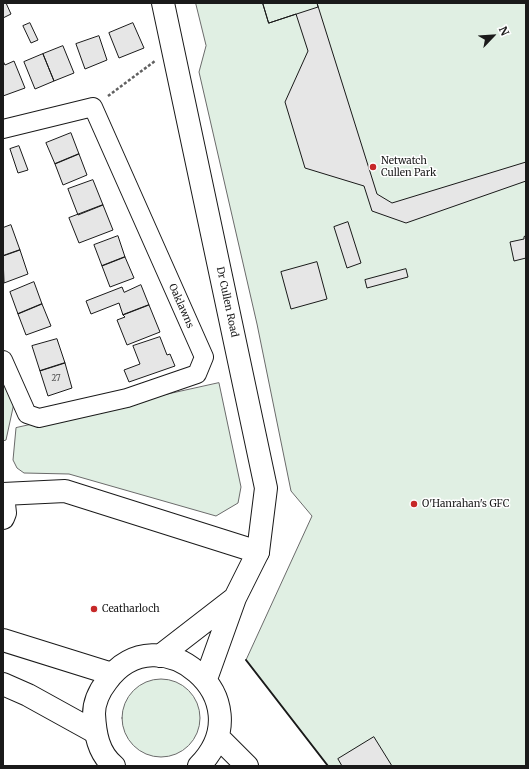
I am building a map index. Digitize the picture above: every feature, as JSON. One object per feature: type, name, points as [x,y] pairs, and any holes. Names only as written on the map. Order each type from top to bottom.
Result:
[{"type":"main road","name":"Dr Cullen Road","points":[[164,3],[266,488],[258,552],[235,598],[206,679]]},
{"type":"main road","points":[[3,518],[5,513],[3,495],[65,491],[258,552]]},
{"type":"main road","points":[[160,656],[235,598]]},
{"type":"main road","points":[[3,623],[29,647]]},
{"type":"main road","points":[[3,640],[112,674]]},
{"type":"main road","points":[[114,766],[100,748],[95,732],[94,711],[100,691],[112,674],[132,662],[142,657],[160,656],[177,659],[193,667],[206,679],[216,696],[220,716],[218,737],[209,756],[199,766]]},
{"type":"main road","points":[[3,684],[28,695],[95,732]]},
{"type":"main road","points":[[218,737],[246,766]]},
{"type":"street","points":[[3,129],[93,107]]},
{"type":"street","name":"Oaklawns","points":[[3,360],[27,414],[39,418],[127,398],[197,374],[204,357],[93,107]]},
{"type":"path","points":[[93,107],[173,47]]},
{"type":"green space","points":[[196,3],[526,3],[526,766],[328,766],[246,660],[312,516],[291,491],[257,324],[199,72],[206,46]]},
{"type":"green space","points":[[3,377],[14,403],[6,440],[3,441]]},
{"type":"green space","points":[[219,383],[241,487],[238,503],[216,516],[69,474],[24,473],[17,468],[13,460],[16,428]]},
{"type":"green space","points":[[161,679],[176,682],[189,690],[197,703],[200,718],[197,733],[189,746],[176,754],[161,757],[146,754],[133,746],[125,733],[122,718],[125,703],[133,690],[146,682]]},
{"type":"building","points":[[3,3],[6,3],[11,14],[3,18]]},
{"type":"building","points":[[263,3],[317,3],[377,194],[392,203],[526,162],[526,181],[406,223],[372,211],[364,186],[305,168],[285,102],[308,51],[296,14],[269,23]]},
{"type":"building","points":[[263,3],[317,3],[318,7],[269,23]]},
{"type":"building","points":[[30,23],[38,40],[31,43],[23,26]]},
{"type":"building","points":[[133,23],[144,48],[119,58],[109,33]]},
{"type":"building","points":[[99,36],[107,60],[85,69],[76,44]]},
{"type":"building","points":[[63,46],[74,73],[54,81],[43,54]]},
{"type":"building","points":[[43,54],[54,81],[35,89],[24,62]]},
{"type":"building","points":[[3,61],[5,65],[14,61],[25,88],[3,96]]},
{"type":"building","points":[[71,133],[79,154],[55,164],[46,143]]},
{"type":"building","points":[[19,146],[28,170],[18,173],[10,149]]},
{"type":"building","points":[[79,154],[87,175],[63,185],[55,164]]},
{"type":"building","points":[[93,180],[103,205],[78,215],[68,189]]},
{"type":"building","points":[[103,205],[113,230],[79,243],[69,218]]},
{"type":"building","points":[[348,222],[361,263],[347,268],[334,227]]},
{"type":"building","points":[[11,225],[20,250],[3,256],[3,228]]},
{"type":"building","points":[[118,236],[125,257],[102,266],[94,245]]},
{"type":"building","points":[[526,236],[526,258],[514,261],[510,242],[524,239]]},
{"type":"building","points":[[20,250],[28,274],[4,283],[3,256]]},
{"type":"building","points":[[125,257],[134,278],[110,287],[102,266]]},
{"type":"building","points":[[317,262],[327,299],[291,309],[281,272]]},
{"type":"building","points":[[406,269],[408,277],[367,288],[365,280]]},
{"type":"building","points":[[34,282],[42,304],[18,314],[10,292]]},
{"type":"building","points":[[141,285],[149,305],[123,315],[119,303],[91,314],[86,301],[122,287],[124,292]]},
{"type":"building","points":[[42,304],[51,326],[26,335],[18,314]]},
{"type":"building","points":[[149,305],[160,332],[127,345],[117,320],[125,317],[123,315]]},
{"type":"building","points":[[160,337],[167,355],[170,354],[175,366],[129,382],[124,370],[140,364],[133,346]]},
{"type":"building","points":[[57,339],[65,363],[40,371],[32,346]]},
{"type":"building","points":[[65,363],[72,388],[48,396],[40,371]]},
{"type":"building","points":[[374,737],[392,766],[342,766],[338,759]]},
{"type":"wall","points":[[246,660],[328,766]]},
{"type":"place","name":"Netwatch Cullen Park","points":[[373,167]]},
{"type":"place","name":"O'Hanrahan's GFC","points":[[414,504]]},
{"type":"place","name":"Ceatharloch","points":[[94,609]]}]
